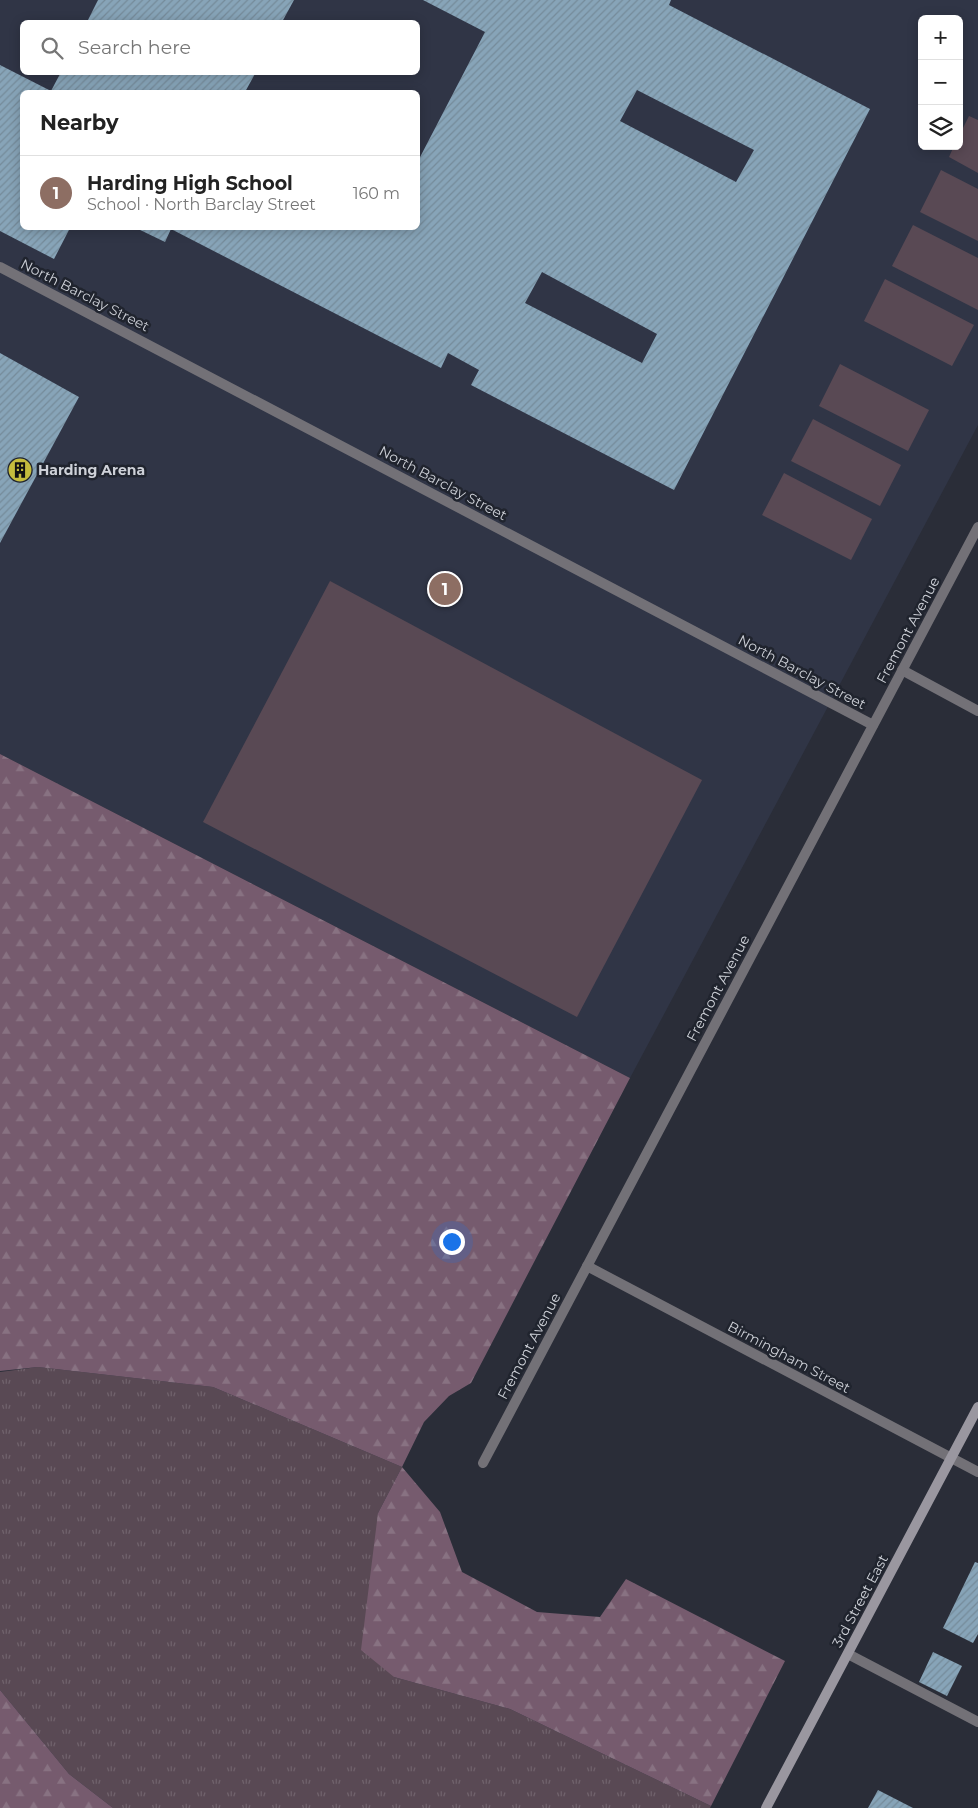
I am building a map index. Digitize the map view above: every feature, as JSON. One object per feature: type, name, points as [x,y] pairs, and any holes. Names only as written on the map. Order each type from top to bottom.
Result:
[{"type":"street","name":"North Barclay Street","points":[[0,267],[873,725]]},
{"type":"street","name":"Fremont Avenue","points":[[483,1463],[978,527]]},
{"type":"street","points":[[902,670],[978,710]]},
{"type":"street","name":"Birmingham Street","points":[[588,1266],[978,1472]]},
{"type":"street","name":"3rd Street East","points":[[766,1808],[978,1407]]},
{"type":"street","points":[[848,1654],[978,1722]]},
{"type":"shaded area","points":[[0,0],[978,0],[978,425],[630,1078],[0,754]]},
{"type":"green space","points":[[969,116],[978,120],[978,173],[949,157],[952,150],[963,150],[963,128]]},
{"type":"green space","points":[[941,170],[978,189],[978,241],[920,212]]},
{"type":"green space","points":[[913,225],[978,258],[978,310],[892,266]]},
{"type":"green space","points":[[885,279],[974,325],[952,366],[864,321]]},
{"type":"green space","points":[[840,364],[929,410],[908,451],[819,406]]},
{"type":"green space","points":[[813,419],[901,465],[880,506],[791,461]]},
{"type":"green space","points":[[784,473],[872,519],[851,560],[762,515]]},
{"type":"green space","points":[[330,581],[702,780],[577,1017],[203,822]]},
{"type":"green space","points":[[0,754],[630,1078],[471,1383],[449,1396],[424,1422],[402,1467],[213,1387],[38,1367],[0,1371]]},
{"type":"green space","points":[[38,1367],[213,1387],[402,1467],[378,1513],[394,1677],[510,1709],[711,1806],[710,1808],[113,1808],[69,1774],[0,1690],[0,1372]]},
{"type":"green space","points":[[402,1467],[440,1512],[462,1572],[537,1612],[600,1617],[626,1579],[785,1661],[711,1806],[510,1709],[394,1677],[361,1650],[378,1513]]},
{"type":"green space","points":[[0,1690],[69,1774],[113,1808],[0,1808]]},
{"type":"building","points":[[98,0],[294,0],[283,20],[88,20]]},
{"type":"building","points":[[423,0],[671,0],[669,5],[870,109],[674,490],[471,385],[479,370],[448,353],[441,368],[173,230],[420,230],[420,157],[485,32]],"holes":[[[637,90],[754,150],[736,182],[620,121]],[[542,272],[657,334],[642,363],[525,303]]]},
{"type":"building","points":[[0,65],[49,90],[20,90],[20,230],[69,230],[54,259],[0,231]]},
{"type":"building","points":[[59,75],[254,75],[246,90],[52,90]]},
{"type":"building","points":[[140,230],[171,230],[165,242]]},
{"type":"building","name":"Harding Arena","points":[[0,353],[79,397],[0,543]]},
{"type":"building","points":[[975,1562],[978,1563],[978,1634],[973,1643],[943,1628]]},
{"type":"building","points":[[933,1652],[962,1666],[947,1696],[919,1682]]},
{"type":"building","points":[[878,1790],[913,1808],[868,1808]]},
{"type":"place","name":"Harding Arena","points":[[20,470]]},
{"type":"place","name":"Harding High School","points":[[445,589]]}]
